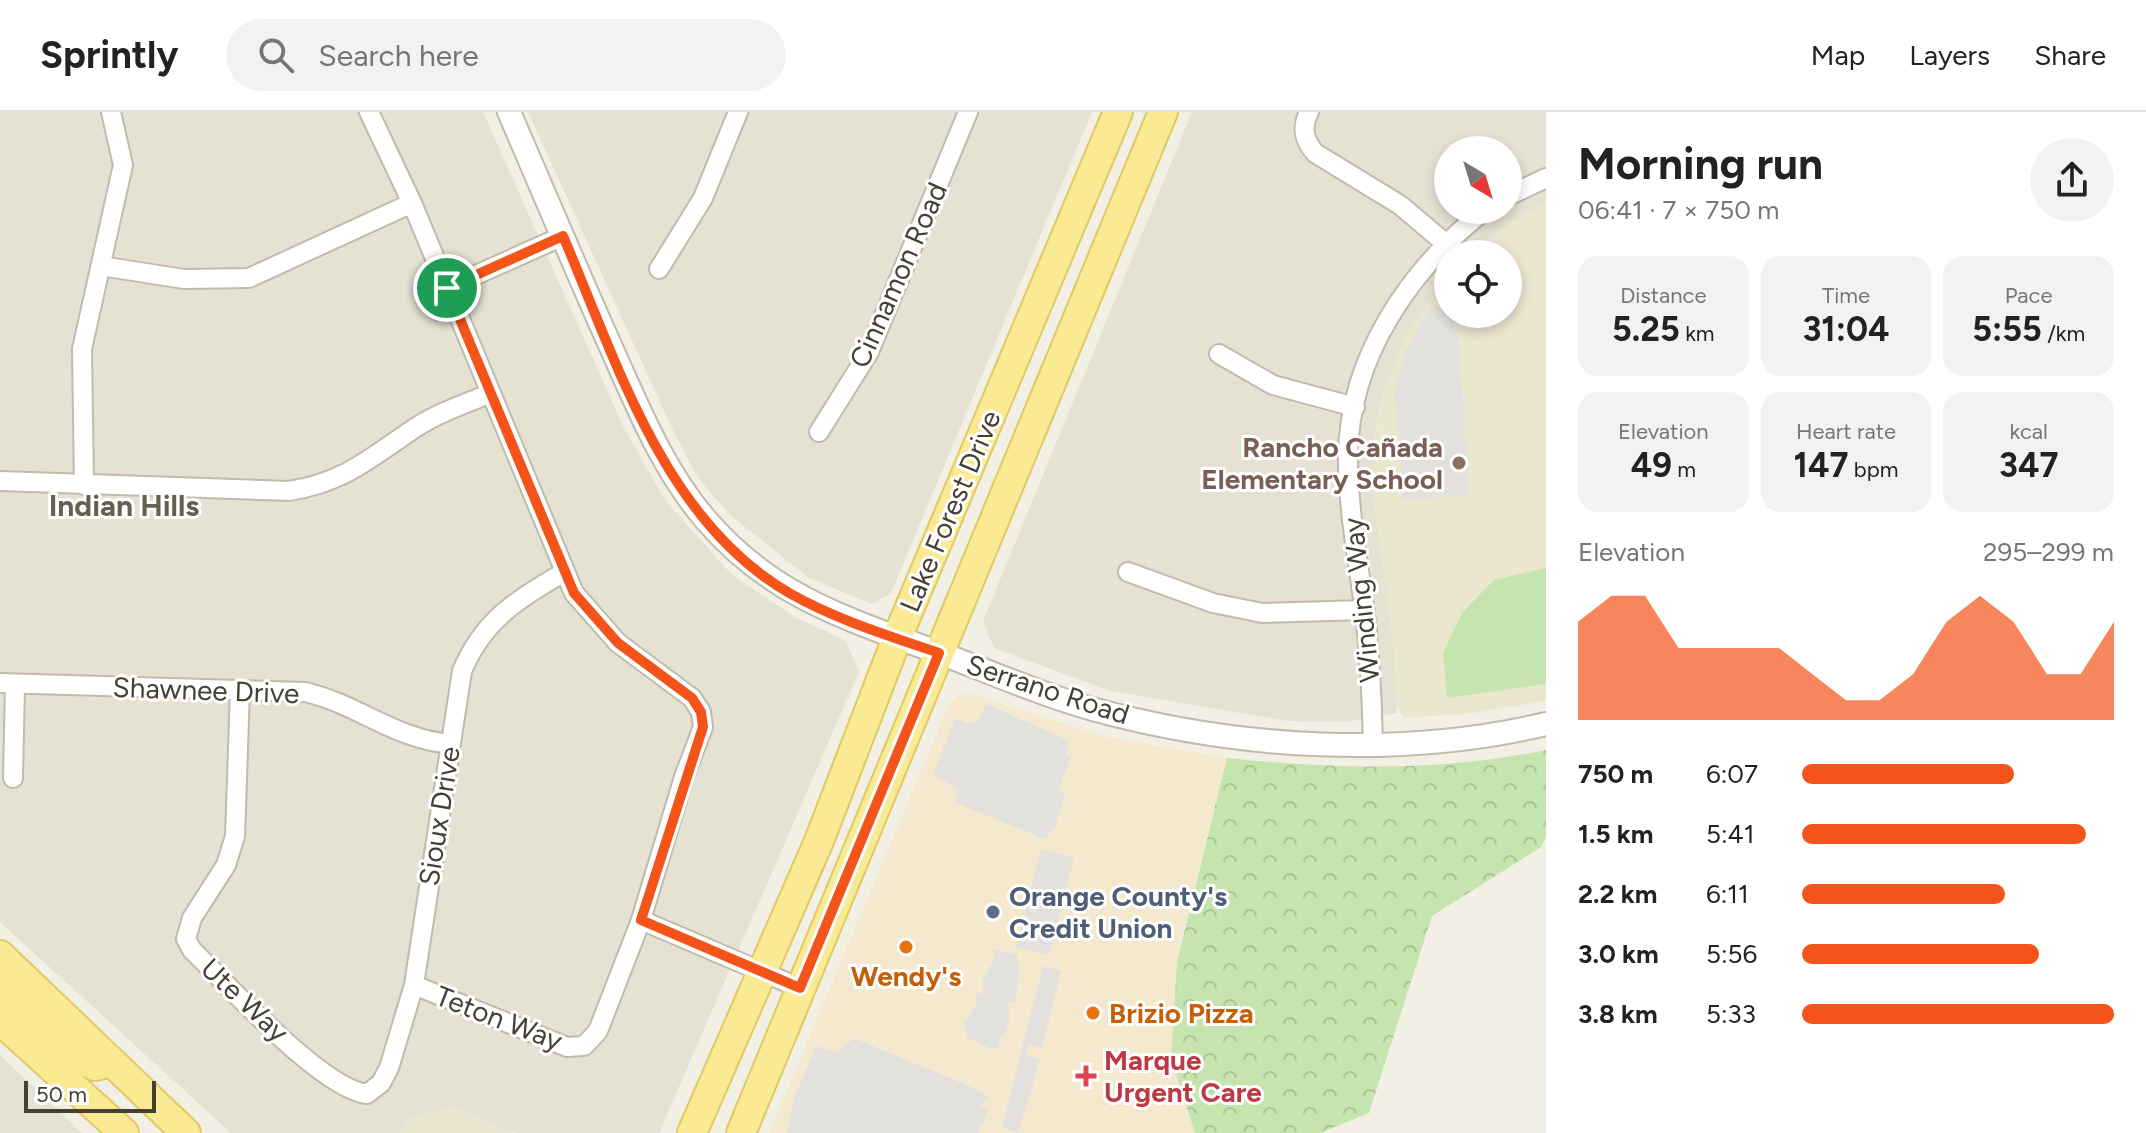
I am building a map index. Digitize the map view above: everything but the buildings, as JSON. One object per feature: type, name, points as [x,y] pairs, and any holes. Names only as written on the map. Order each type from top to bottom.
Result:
[{"type":"main road","name":"Lake Forest Drive","points":[[692,1133],[764,973],[819,841],[897,638],[1118,112]]},
{"type":"main road","name":"Lake Forest Drive","points":[[741,1133],[1163,112]]},
{"type":"main road","points":[[0,955],[186,1133]]},
{"type":"main road","points":[[0,988],[79,1059],[95,1066],[112,1062]]},
{"type":"main road","points":[[0,1020],[124,1133]]},
{"type":"street","points":[[84,485],[82,349],[123,165],[111,112]]},
{"type":"street","points":[[369,112],[412,203],[563,573],[602,628],[692,698],[701,712],[703,727],[641,920],[800,988]]},
{"type":"street","name":"Serrano Road","points":[[509,112],[659,451],[706,520],[761,574],[791,594],[1046,694],[1112,713],[1258,738],[1373,746],[1455,739],[1546,724]]},
{"type":"street","points":[[659,269],[703,198],[738,112]]},
{"type":"street","name":"Cinnamon Road","points":[[819,432],[869,352],[968,112]]},
{"type":"street","points":[[1309,112],[1304,141],[1315,153],[1400,205],[1441,240]]},
{"type":"street","points":[[1522,189],[1546,178]]},
{"type":"street","points":[[101,266],[184,279],[249,278],[412,203]]},
{"type":"street","name":"Winding Way","points":[[1449,240],[1468,224]]},
{"type":"street","points":[[447,288],[563,236]]},
{"type":"street","name":"Winding Way","points":[[1373,746],[1364,610],[1351,521],[1348,453],[1355,407],[1371,354],[1386,321],[1434,255]]},
{"type":"street","points":[[1219,354],[1273,385],[1355,407]]},
{"type":"street","points":[[0,481],[289,491],[313,487],[348,475],[417,427],[489,394]]},
{"type":"street","points":[[1128,572],[1213,603],[1262,613],[1364,610]]},
{"type":"street","name":"Sioux Drive","points":[[367,1094],[381,1083],[389,1068],[414,985],[462,671],[483,630],[504,609],[563,573]]},
{"type":"street","points":[[8,683],[13,778]]},
{"type":"street","name":"Shawnee Drive","points":[[8,683],[305,692],[329,698],[408,737],[450,744]]},
{"type":"street","name":"Ute Way","points":[[240,690],[235,836],[226,865],[192,918],[186,939],[192,950],[262,1019],[338,1083],[367,1094]]},
{"type":"street","name":"Teton Way","points":[[414,985],[567,1047],[584,1046],[598,1031],[641,920]]},
{"type":"shaded area","points":[[0,112],[483,112],[623,426],[665,500],[731,574],[795,617],[846,641],[859,672],[659,1133],[518,1133],[504,1131],[455,1107],[412,1118],[400,1133],[231,1133],[0,922]]},
{"type":"shaded area","points":[[528,112],[1092,112],[891,593],[872,604],[809,578],[729,514],[699,479],[676,437]]},
{"type":"shaded area","points":[[1192,112],[1546,112],[1546,203],[1522,216],[1522,136],[1434,136],[1434,224],[1509,224],[1488,240],[1434,240],[1434,296],[1406,335],[1383,394],[1375,432],[1372,475],[1394,651],[1397,713],[1346,722],[1287,721],[1110,691],[994,648],[983,621]]},
{"type":"shaded area","name":"Rancho Cañada Elementary School","points":[[1546,203],[1546,701],[1473,713],[1404,718],[1396,706],[1394,651],[1373,498],[1372,452],[1383,394],[1406,335],[1434,296],[1434,328],[1522,328],[1522,240],[1488,240],[1509,224],[1522,224],[1522,216]]},
{"type":"shaded area","points":[[1434,305],[1434,328],[1457,328],[1469,494],[1404,500],[1394,392],[1404,355],[1421,321]]},
{"type":"shaded area","points":[[965,692],[1107,737],[1227,758],[1179,948],[1195,1133],[769,1133],[950,702]]},
{"type":"shaded area","points":[[986,704],[1070,741],[1065,754],[1071,757],[1058,790],[1065,793],[1055,827],[1044,839],[954,802],[959,789],[933,775],[955,718],[969,724],[979,720]]},
{"type":"shaded area","points":[[1041,849],[1074,858],[1049,955],[1016,947]]},
{"type":"shaded area","points":[[994,949],[1017,955],[1019,970],[1016,1002],[1008,1003],[1010,1018],[1004,1037],[998,1037],[1000,1048],[992,1049],[967,1038],[964,1022],[977,1004],[975,994],[983,992],[982,980],[994,960]]},
{"type":"shaded area","points":[[1043,966],[1061,971],[1042,1048],[1029,1045],[1026,1056],[1040,1060],[1018,1133],[1002,1127]]},
{"type":"shaded area","points":[[854,1038],[983,1092],[988,1098],[980,1106],[988,1109],[982,1125],[979,1124],[979,1133],[787,1133],[794,1098],[816,1046],[836,1053]]},
{"type":"shaded area","points":[[0,1055],[82,1133],[0,1133]]},
{"type":"shaded area","points":[[455,1107],[504,1131],[518,1133],[400,1133],[412,1118]]},
{"type":"green space","points":[[1546,568],[1546,684],[1447,698],[1443,653],[1462,613],[1494,580]]},
{"type":"green space","points":[[1546,750],[1546,837],[1541,847],[1432,916],[1369,1113],[1320,1133],[1195,1133],[1171,1058],[1177,962],[1227,758],[1347,766],[1427,765]]},
{"type":"place","name":"Rancho Cañada Elementary School","points":[[1459,463]]},
{"type":"place","name":"Orange County's Credit Union","points":[[993,912]]},
{"type":"place","name":"Wendy's","points":[[906,947]]},
{"type":"place","name":"Brizio Pizza","points":[[1093,1013]]},
{"type":"place","name":"Marque Urgent Care","points":[[1086,1076]]},
{"type":"district","name":"Indian Hills","points":[[124,506]]},
{"type":"route","points":[[563,236],[659,451],[680,487],[706,520],[761,574],[791,594],[827,612],[939,653],[800,988],[641,920],[684,777],[703,727],[701,712],[692,698],[674,688],[618,643],[574,593],[563,573],[447,288],[563,236]]}]
